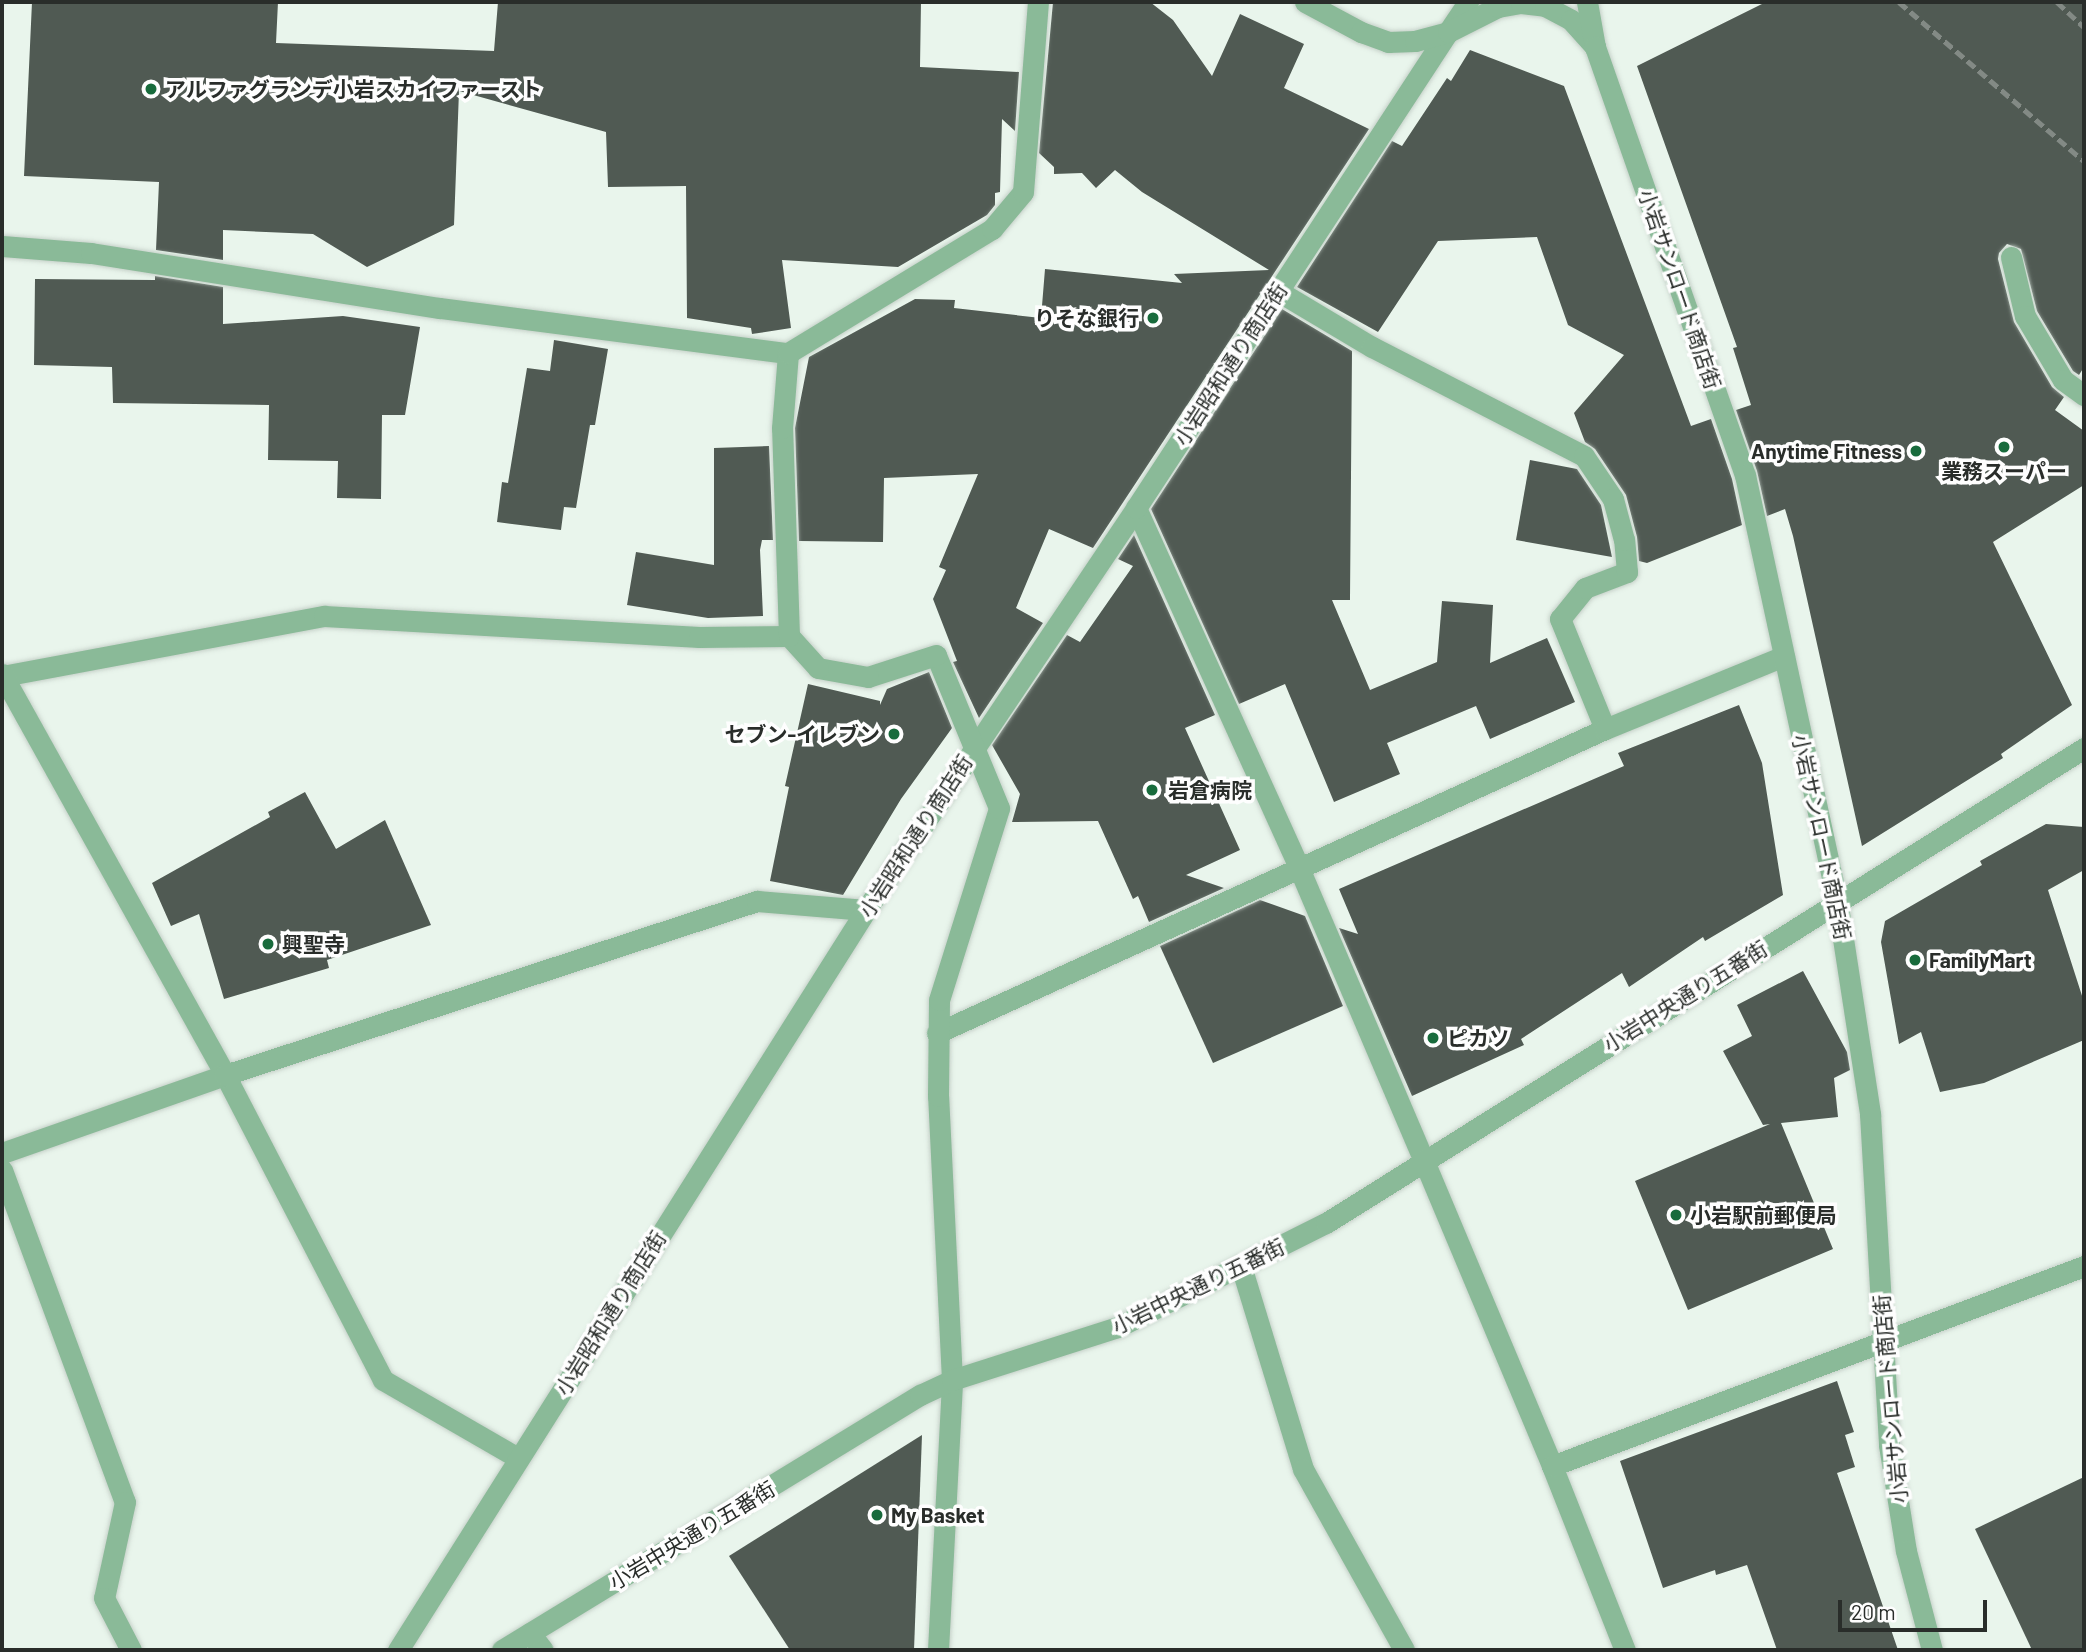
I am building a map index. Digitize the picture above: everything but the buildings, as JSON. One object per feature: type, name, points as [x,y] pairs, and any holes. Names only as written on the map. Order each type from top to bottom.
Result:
[{"type":"street","points":[[2,246],[91,253],[440,309],[788,354],[992,229],[1023,192],[1038,2]]},
{"type":"street","points":[[1305,2],[1361,32],[1388,42],[1415,41],[1448,32],[1478,15],[1521,2],[1545,6],[1571,20],[1595,47]]},
{"type":"street","name":"小岩昭和通り商店街","points":[[398,1650],[866,910],[974,745],[1136,508],[1468,2]]},
{"type":"street","points":[[1587,2],[1595,47]]},
{"type":"street","name":"小岩サンロード商店街","points":[[1595,47],[1745,475],[1837,900],[1870,1114],[1889,1445],[1906,1550],[1932,1650]]},
{"type":"street","points":[[2011,257],[2025,316],[2063,380],[2084,395]]},
{"type":"street","points":[[1278,291],[1372,347],[1584,456],[1613,499],[1624,540],[1627,572],[1585,588],[1560,619],[1605,729]]},
{"type":"street","points":[[788,354],[782,428],[789,636],[818,668],[867,677],[936,655],[999,808],[939,1000],[937,1033],[952,1380],[938,1650]]},
{"type":"street","points":[[1136,508],[1299,868],[1552,1466],[1625,1650]]},
{"type":"street","points":[[518,1458],[383,1380],[225,1075],[2,675],[324,616],[699,636],[789,636]]},
{"type":"street","points":[[937,1033],[1605,729],[1784,656]]},
{"type":"street","name":"小岩中央通り五番街","points":[[502,1650],[536,1642],[920,1395],[952,1380],[1118,1327],[1326,1223],[1837,900],[2084,748]]},
{"type":"street","points":[[2,1153],[225,1075],[757,901],[866,910]]},
{"type":"street","points":[[2,1170],[125,1502],[104,1598],[131,1650]]},
{"type":"street","points":[[1241,1266],[1303,1469],[1404,1650]]},
{"type":"street","points":[[1552,1466],[2084,1266]]},
{"type":"railway","points":[[1899,2],[2084,161]]},
{"type":"railway","points":[[2057,2],[2084,27]]},
{"type":"place","name":"アルファグランデ小岩スカイファースト","points":[[151,89]]},
{"type":"place","name":"りそな銀行","points":[[1153,318]]},
{"type":"place","name":"業務スーパー","points":[[2004,447]]},
{"type":"place","name":"Anytime Fitness","points":[[1916,451]]},
{"type":"place","name":"セブン-イレブン","points":[[894,734]]},
{"type":"place","name":"岩倉病院","points":[[1152,790]]},
{"type":"place","name":"興聖寺","points":[[268,944]]},
{"type":"place","name":"FamilyMart","points":[[1915,960]]},
{"type":"place","name":"ピカソ","points":[[1433,1038]]},
{"type":"place","name":"小岩駅前郵便局","points":[[1676,1215]]},
{"type":"place","name":"My Basket","points":[[877,1515]]}]
